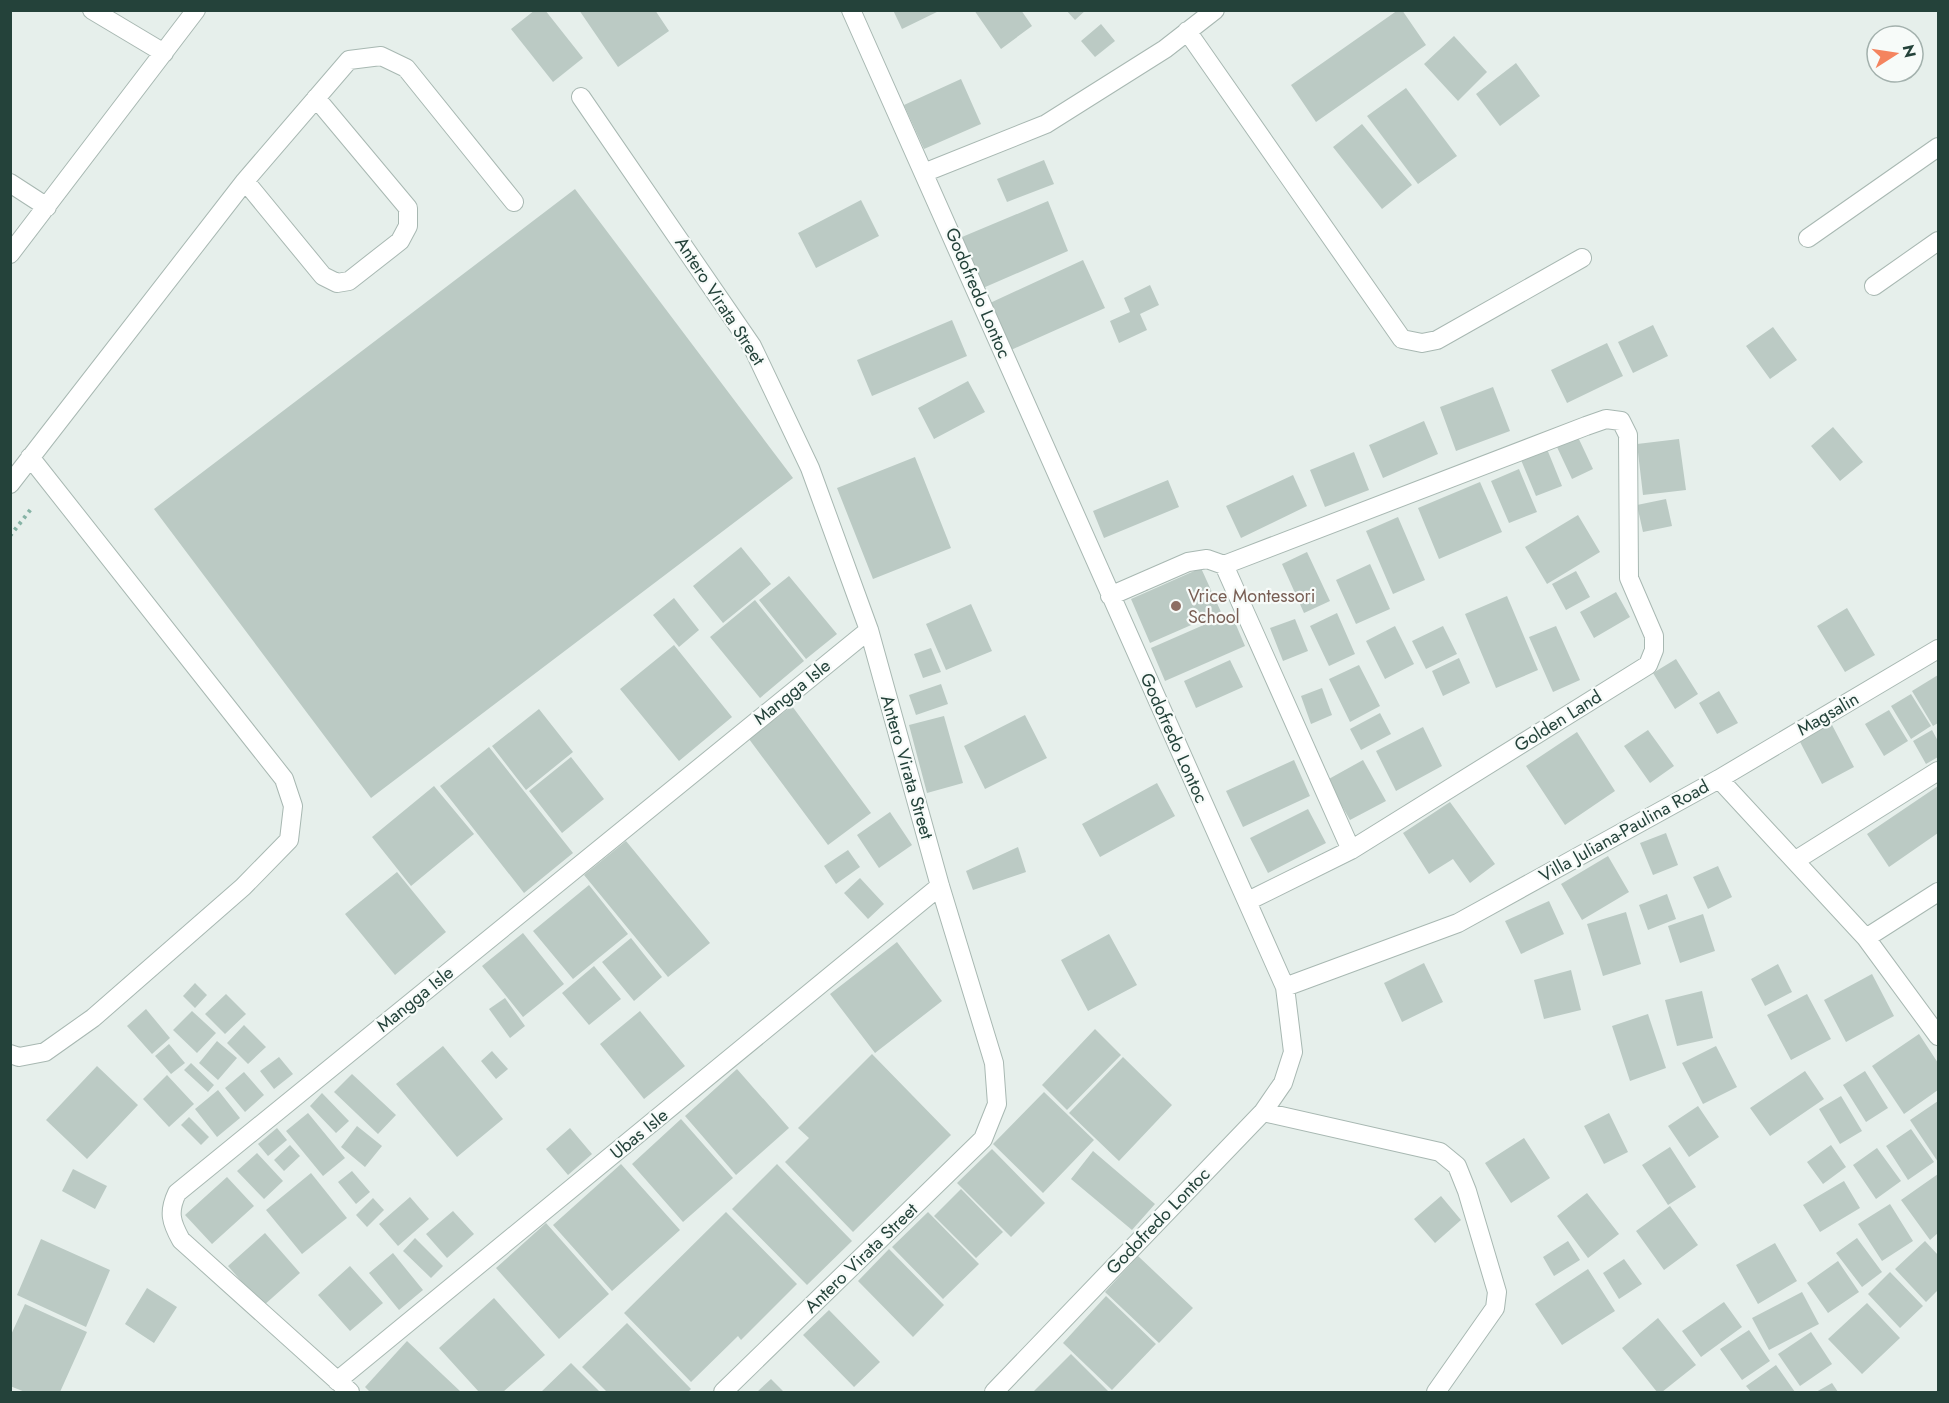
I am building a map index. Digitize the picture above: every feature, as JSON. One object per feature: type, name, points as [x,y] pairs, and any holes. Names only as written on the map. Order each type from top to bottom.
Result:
[{"type":"street","points":[[92,10],[164,53]]},
{"type":"street","points":[[10,255],[196,10]]},
{"type":"street","name":"Godofredo Lontoc","points":[[851,10],[926,172],[1110,596],[1285,987],[1293,1052],[1283,1083],[1263,1113],[994,1392]]},
{"type":"street","points":[[926,172],[1046,124],[1165,49],[1215,10]]},
{"type":"street","points":[[1188,31],[1402,339],[1422,343],[1437,340],[1582,258]]},
{"type":"street","points":[[10,484],[245,182],[349,60],[381,56],[406,68],[514,202]]},
{"type":"street","name":"Antero Virata Street","points":[[581,97],[752,346],[810,468],[869,630],[940,886],[994,1064],[997,1104],[983,1139],[723,1392]]},
{"type":"street","points":[[245,182],[323,276],[337,284],[349,281],[400,241],[408,226],[408,208],[316,98]]},
{"type":"street","points":[[1808,238],[1938,147]]},
{"type":"street","points":[[10,183],[47,207]]},
{"type":"street","points":[[1874,286],[1938,241]]},
{"type":"street","name":"Golden Land","points":[[1224,565],[1606,419],[1620,421],[1628,435],[1629,578],[1654,636],[1654,650],[1648,665],[1351,850],[1248,901]]},
{"type":"street","points":[[10,1054],[19,1057],[45,1052],[93,1018],[176,948],[289,840],[293,806],[284,779],[30,457]]},
{"type":"street","points":[[1110,596],[1188,562],[1207,559],[1224,565],[1351,850]]},
{"type":"street","name":"Mangga Isle","points":[[343,1387],[181,1240],[171,1222],[170,1207],[177,1193],[869,630]]},
{"type":"street","name":"Magsalin","points":[[1719,779],[1938,649]]},
{"type":"street","points":[[1798,858],[1938,771]]},
{"type":"street","name":"Villa Juliana-Paulina Road","points":[[1285,987],[1458,923],[1719,779],[1798,858],[1868,936],[1938,1036]]},
{"type":"street","name":"Ubas Isle","points":[[343,1387],[940,886]]},
{"type":"street","points":[[1868,936],[1938,892]]},
{"type":"street","points":[[1263,1113],[1440,1152],[1457,1166],[1471,1202],[1497,1292],[1495,1308],[1485,1325],[1436,1392]]},
{"type":"building","points":[[535,10],[545,10],[583,58],[553,82],[511,29]]},
{"type":"building","points":[[579,10],[655,10],[669,31],[618,67]]},
{"type":"building","points":[[893,10],[941,10],[902,29]]},
{"type":"building","points":[[974,10],[1021,10],[1032,26],[1001,49]]},
{"type":"building","points":[[1066,10],[1086,10],[1075,20]]},
{"type":"building","points":[[1398,10],[1402,10],[1426,45],[1316,122],[1291,85]]},
{"type":"building","points":[[1101,24],[1115,41],[1095,57],[1081,41]]},
{"type":"building","points":[[1454,36],[1487,72],[1458,101],[1424,64]]},
{"type":"building","points":[[1516,63],[1540,96],[1500,126],[1476,94]]},
{"type":"building","points":[[961,79],[981,124],[924,149],[904,105]]},
{"type":"building","points":[[1406,88],[1457,156],[1418,184],[1367,116]]},
{"type":"building","points":[[1362,124],[1412,185],[1382,209],[1333,147]]},
{"type":"building","points":[[1044,160],[1054,184],[1007,202],[997,179]]},
{"type":"building","points":[[575,189],[793,478],[371,798],[154,509]]},
{"type":"building","points":[[861,200],[879,236],[816,268],[798,233]]},
{"type":"building","points":[[1048,201],[1068,251],[983,288],[962,237]]},
{"type":"building","points":[[1083,260],[1105,308],[1011,350],[990,303]]},
{"type":"building","points":[[1150,285],[1159,305],[1140,314],[1147,330],[1119,343],[1110,321],[1130,312],[1124,298]]},
{"type":"building","points":[[952,320],[967,356],[872,396],[857,360]]},
{"type":"building","points":[[1653,325],[1668,356],[1633,373],[1618,342]]},
{"type":"building","points":[[1773,327],[1797,360],[1770,379],[1746,346]]},
{"type":"building","points":[[1607,343],[1623,376],[1567,403],[1551,370]]},
{"type":"building","points":[[968,381],[985,412],[934,439],[918,408]]},
{"type":"building","points":[[1493,387],[1510,431],[1456,451],[1440,407]]},
{"type":"building","points":[[1424,421],[1438,454],[1383,478],[1369,445]]},
{"type":"building","points":[[1833,427],[1863,462],[1840,481],[1811,446]]},
{"type":"building","points":[[1577,435],[1593,469],[1572,479],[1556,445]]},
{"type":"building","points":[[1679,439],[1686,490],[1643,495],[1637,444]]},
{"type":"building","points":[[1547,449],[1562,486],[1536,496],[1521,460]]},
{"type":"building","points":[[1354,452],[1369,490],[1325,507],[1310,470]]},
{"type":"building","points":[[915,457],[951,548],[873,579],[837,488]]},
{"type":"building","points":[[1519,469],[1537,512],[1509,523],[1491,481]]},
{"type":"building","points":[[1293,475],[1307,506],[1241,538],[1226,506]]},
{"type":"building","points":[[1168,480],[1179,507],[1104,538],[1093,511]]},
{"type":"building","points":[[1480,482],[1502,532],[1439,559],[1418,508]]},
{"type":"building","points":[[1666,499],[1672,526],[1643,532],[1637,505]]},
{"type":"building","points":[[1578,515],[1600,552],[1547,584],[1525,547]]},
{"type":"building","points":[[1398,517],[1425,580],[1393,594],[1366,531]]},
{"type":"building","points":[[741,547],[771,584],[723,623],[693,586]]},
{"type":"building","points":[[1307,552],[1330,601],[1304,613],[1282,564]]},
{"type":"building","points":[[1370,564],[1390,609],[1356,624],[1336,580]]},
{"type":"building","name":"Vrice Montessori School","points":[[1201,568],[1221,612],[1150,643],[1131,599]]},
{"type":"building","points":[[1576,571],[1590,597],[1566,610],[1552,584]]},
{"type":"building","points":[[789,576],[837,634],[806,659],[759,600]]},
{"type":"building","points":[[1616,592],[1630,617],[1594,638],[1580,612]]},
{"type":"building","points":[[1507,596],[1538,670],[1496,688],[1465,614]]},
{"type":"building","points":[[674,598],[699,630],[679,647],[653,615]]},
{"type":"building","points":[[755,600],[804,661],[760,698],[710,637]]},
{"type":"building","points":[[971,604],[992,651],[946,670],[926,624]]},
{"type":"building","points":[[1847,608],[1875,655],[1845,672],[1817,626]]},
{"type":"building","points":[[1231,613],[1245,646],[1165,681],[1151,648]]},
{"type":"building","points":[[1337,613],[1355,654],[1329,666],[1310,626]]},
{"type":"building","points":[[1295,619],[1308,651],[1283,661],[1270,628]]},
{"type":"building","points":[[1395,626],[1414,664],[1385,679],[1366,641]]},
{"type":"building","points":[[1443,626],[1457,654],[1426,669],[1412,641]]},
{"type":"building","points":[[1556,626],[1580,680],[1553,692],[1529,637]]},
{"type":"building","points":[[674,645],[732,717],[679,761],[620,689]]},
{"type":"building","points":[[931,648],[941,672],[923,678],[914,654]]},
{"type":"building","points":[[1459,658],[1470,683],[1443,696],[1432,671]]},
{"type":"building","points":[[1676,659],[1698,694],[1675,709],[1653,673]]},
{"type":"building","points":[[1230,660],[1243,687],[1196,708],[1184,681]]},
{"type":"building","points":[[1359,665],[1380,706],[1350,722],[1329,679]]},
{"type":"building","points":[[1938,675],[1938,723],[1933,726],[1912,691]]},
{"type":"building","points":[[941,684],[948,704],[916,715],[909,695]]},
{"type":"building","points":[[1322,688],[1332,715],[1311,724],[1301,696]]},
{"type":"building","points":[[1719,691],[1738,723],[1717,734],[1699,703]]},
{"type":"building","points":[[1911,694],[1931,726],[1911,739],[1891,706]]},
{"type":"building","points":[[792,706],[871,813],[828,845],[749,739]]},
{"type":"building","points":[[539,709],[573,752],[526,790],[492,746]]},
{"type":"building","points":[[1889,710],[1908,741],[1884,756],[1865,724]]},
{"type":"building","points":[[1380,713],[1391,734],[1361,750],[1350,729]]},
{"type":"building","points":[[1025,715],[1047,758],[985,789],[964,746]]},
{"type":"building","points":[[944,716],[963,783],[927,793],[909,725]]},
{"type":"building","points":[[1831,723],[1854,767],[1822,784],[1799,740]]},
{"type":"building","points":[[1423,727],[1442,766],[1396,791],[1376,751]]},
{"type":"building","points":[[1648,730],[1674,766],[1650,783],[1624,746]]},
{"type":"building","points":[[1932,730],[1938,741],[1938,757],[1926,764],[1913,741]]},
{"type":"building","points":[[1577,732],[1615,791],[1565,825],[1526,766]]},
{"type":"building","points":[[489,747],[573,853],[524,893],[440,786]]},
{"type":"building","points":[[571,757],[604,799],[562,833],[529,791]]},
{"type":"building","points":[[1294,760],[1310,796],[1243,827],[1226,791]]},
{"type":"building","points":[[1363,760],[1386,801],[1350,820],[1327,780]]},
{"type":"building","points":[[1157,783],[1175,816],[1100,857],[1082,824]]},
{"type":"building","points":[[434,786],[474,834],[411,886],[372,837]]},
{"type":"building","points":[[1938,786],[1938,833],[1889,867],[1867,834]]},
{"type":"building","points":[[1450,802],[1495,864],[1470,883],[1453,859],[1429,874],[1403,833]]},
{"type":"building","points":[[1308,809],[1326,843],[1268,873],[1250,838]]},
{"type":"building","points":[[890,812],[912,845],[879,868],[857,835]]},
{"type":"building","points":[[1666,833],[1678,865],[1653,875],[1640,843]]},
{"type":"building","points":[[626,841],[710,943],[668,977],[584,875]]},
{"type":"building","points":[[1018,847],[1026,872],[973,890],[966,871]]},
{"type":"building","points":[[848,850],[860,867],[836,884],[824,866]]},
{"type":"building","points":[[1608,856],[1629,892],[1582,920],[1561,884]]},
{"type":"building","points":[[1718,866],[1732,897],[1708,909],[1693,877]]},
{"type":"building","points":[[397,872],[446,932],[395,975],[345,914]]},
{"type":"building","points":[[860,878],[884,904],[868,919],[844,893]]},
{"type":"building","points":[[589,885],[628,934],[573,979],[533,931]]},
{"type":"building","points":[[1667,894],[1676,919],[1648,930],[1639,905]]},
{"type":"building","points":[[1549,901],[1564,934],[1521,954],[1505,921]]},
{"type":"building","points":[[1626,912],[1641,964],[1603,976],[1587,924]]},
{"type":"building","points":[[1703,914],[1715,951],[1680,963],[1668,926]]},
{"type":"building","points":[[523,933],[564,984],[523,1017],[482,966]]},
{"type":"building","points":[[1109,934],[1137,985],[1088,1011],[1061,960]]},
{"type":"building","points":[[631,938],[662,977],[634,1001],[602,962]]},
{"type":"building","points":[[897,942],[942,1001],[875,1053],[830,994]]},
{"type":"building","points":[[1424,963],[1443,1002],[1402,1022],[1384,983]]},
{"type":"building","points":[[1778,964],[1792,992],[1765,1006],[1751,979]]},
{"type":"building","points":[[594,966],[621,999],[589,1025],[562,993]]},
{"type":"building","points":[[1571,970],[1581,1010],[1544,1019],[1534,980]]},
{"type":"building","points":[[1872,974],[1894,1016],[1846,1042],[1824,1000]]},
{"type":"building","points":[[195,983],[207,995],[195,1008],[183,996]]},
{"type":"building","points":[[1702,991],[1713,1038],[1677,1046],[1665,1000]]},
{"type":"building","points":[[226,994],[246,1014],[225,1034],[205,1014]]},
{"type":"building","points":[[1807,994],[1831,1039],[1791,1060],[1767,1015]]},
{"type":"building","points":[[505,998],[525,1026],[510,1038],[489,1009]]},
{"type":"building","points":[[146,1009],[170,1038],[152,1054],[127,1026]]},
{"type":"building","points":[[192,1011],[216,1033],[197,1053],[173,1030]]},
{"type":"building","points":[[640,1011],[685,1066],[644,1099],[600,1044]]},
{"type":"building","points":[[1648,1014],[1666,1068],[1630,1081],[1612,1026]]},
{"type":"building","points":[[244,1025],[266,1047],[248,1064],[227,1043]]},
{"type":"building","points":[[1095,1029],[1121,1055],[1067,1110],[1042,1085]]},
{"type":"building","points":[[1919,1034],[1938,1063],[1938,1090],[1904,1114],[1872,1066]]},
{"type":"building","points":[[217,1041],[237,1058],[218,1080],[199,1063]]},
{"type":"building","points":[[169,1044],[185,1063],[171,1074],[155,1056]]},
{"type":"building","points":[[443,1046],[503,1119],[457,1157],[396,1084]]},
{"type":"building","points":[[1716,1046],[1737,1087],[1703,1104],[1682,1063]]},
{"type":"building","points":[[492,1051],[508,1069],[496,1079],[481,1061]]},
{"type":"building","points":[[872,1054],[951,1135],[853,1232],[785,1162],[809,1138],[798,1128]]},
{"type":"building","points":[[279,1057],[293,1074],[274,1089],[260,1071]]},
{"type":"building","points":[[1123,1057],[1172,1105],[1119,1161],[1069,1113]]},
{"type":"building","points":[[191,1063],[214,1085],[208,1092],[184,1070]]},
{"type":"building","points":[[97,1066],[138,1105],[87,1159],[46,1120]]},
{"type":"building","points":[[737,1069],[789,1128],[736,1175],[685,1116]]},
{"type":"building","points":[[1805,1071],[1824,1099],[1770,1136],[1750,1108]]},
{"type":"building","points":[[1865,1071],[1888,1108],[1866,1122],[1843,1085]]},
{"type":"building","points":[[244,1072],[264,1095],[245,1112],[225,1088]]},
{"type":"building","points":[[352,1074],[396,1115],[378,1134],[334,1092]]},
{"type":"building","points":[[167,1075],[194,1104],[169,1127],[143,1099]]},
{"type":"building","points":[[218,1090],[240,1118],[217,1137],[195,1109]]},
{"type":"building","points":[[1044,1092],[1094,1140],[1043,1193],[993,1144]]},
{"type":"building","points":[[322,1093],[349,1121],[336,1133],[310,1106]]},
{"type":"building","points":[[1841,1096],[1862,1131],[1840,1144],[1819,1109]]},
{"type":"building","points":[[1938,1101],[1938,1162],[1910,1120]]},
{"type":"building","points":[[1698,1106],[1719,1137],[1689,1157],[1668,1126]]},
{"type":"building","points":[[308,1113],[345,1158],[323,1176],[286,1131]]},
{"type":"building","points":[[1609,1113],[1628,1152],[1604,1164],[1584,1126]]},
{"type":"building","points":[[189,1117],[209,1137],[201,1145],[181,1125]]},
{"type":"building","points":[[681,1119],[733,1178],[683,1222],[632,1164]]},
{"type":"building","points":[[357,1126],[382,1146],[365,1167],[341,1147]]},
{"type":"building","points":[[277,1128],[287,1140],[268,1156],[258,1144]]},
{"type":"building","points":[[570,1128],[592,1154],[568,1175],[546,1149]]},
{"type":"building","points":[[1911,1129],[1934,1162],[1908,1180],[1886,1146]]},
{"type":"building","points":[[1524,1138],[1550,1178],[1511,1203],[1485,1163]]},
{"type":"building","points":[[290,1145],[300,1156],[284,1171],[274,1160]]},
{"type":"building","points":[[1831,1145],[1846,1167],[1823,1184],[1807,1162]]},
{"type":"building","points":[[1670,1147],[1696,1187],[1668,1205],[1642,1165]]},
{"type":"building","points":[[1877,1148],[1901,1181],[1876,1199],[1853,1165]]},
{"type":"building","points":[[992,1149],[1045,1203],[1011,1237],[957,1183]]},
{"type":"building","points":[[1093,1151],[1155,1204],[1132,1230],[1071,1179]]},
{"type":"building","points":[[257,1153],[283,1181],[264,1199],[237,1171]]},
{"type":"building","points":[[621,1164],[680,1230],[612,1291],[553,1225]]},
{"type":"building","points":[[777,1164],[852,1241],[807,1285],[732,1209]]},
{"type":"building","points":[[73,1169],[107,1186],[95,1209],[62,1191]]},
{"type":"building","points":[[352,1171],[370,1192],[356,1204],[338,1182]]},
{"type":"building","points":[[311,1173],[347,1218],[302,1254],[266,1210]]},
{"type":"building","points":[[1938,1174],[1938,1233],[1930,1240],[1901,1200]]},
{"type":"building","points":[[227,1177],[254,1206],[212,1244],[185,1215]]},
{"type":"building","points":[[1844,1181],[1860,1208],[1820,1232],[1803,1205]]},
{"type":"building","points":[[961,1189],[1003,1232],[976,1258],[934,1216]]},
{"type":"building","points":[[1587,1193],[1619,1234],[1588,1258],[1557,1216]]},
{"type":"building","points":[[1441,1196],[1461,1220],[1435,1243],[1414,1219]]},
{"type":"building","points":[[410,1197],[429,1219],[398,1246],[379,1224]]},
{"type":"building","points":[[373,1198],[384,1210],[367,1227],[356,1215]]},
{"type":"building","points":[[1890,1204],[1913,1241],[1882,1261],[1858,1224]]},
{"type":"building","points":[[1670,1206],[1698,1245],[1664,1270],[1636,1231]]},
{"type":"building","points":[[453,1211],[474,1234],[447,1258],[426,1234]]},
{"type":"building","points":[[726,1212],[797,1284],[741,1340],[738,1336],[691,1382],[624,1313]]},
{"type":"building","points":[[928,1212],[979,1264],[943,1299],[892,1247]]},
{"type":"building","points":[[546,1223],[609,1294],[559,1339],[496,1268]]},
{"type":"building","points":[[265,1233],[300,1273],[263,1306],[228,1266]]},
{"type":"building","points":[[415,1238],[443,1266],[431,1278],[403,1251]]},
{"type":"building","points":[[1857,1238],[1882,1272],[1862,1287],[1836,1253]]},
{"type":"building","points":[[41,1239],[110,1270],[86,1327],[17,1295]]},
{"type":"building","points":[[1568,1241],[1580,1260],[1554,1276],[1543,1257]]},
{"type":"building","points":[[1925,1241],[1938,1255],[1938,1290],[1926,1302],[1895,1269]]},
{"type":"building","points":[[1775,1243],[1797,1281],[1758,1304],[1736,1265]]},
{"type":"building","points":[[889,1249],[944,1305],[913,1337],[858,1281]]},
{"type":"building","points":[[393,1253],[423,1290],[399,1310],[369,1273]]},
{"type":"building","points":[[1138,1256],[1193,1308],[1159,1343],[1105,1292]]},
{"type":"building","points":[[1624,1259],[1642,1284],[1619,1299],[1603,1273]]},
{"type":"building","points":[[1838,1261],[1859,1292],[1828,1313],[1807,1283]]},
{"type":"building","points":[[350,1266],[383,1303],[350,1331],[318,1295]]},
{"type":"building","points":[[1588,1269],[1615,1311],[1562,1345],[1535,1304]]},
{"type":"building","points":[[1890,1272],[1923,1306],[1900,1328],[1868,1294]]},
{"type":"building","points":[[147,1288],[177,1307],[154,1343],[125,1324]]},
{"type":"building","points":[[1802,1292],[1819,1324],[1769,1350],[1752,1318]]},
{"type":"building","points":[[1106,1296],[1156,1344],[1112,1390],[1063,1343]]},
{"type":"building","points":[[494,1298],[545,1355],[503,1392],[479,1392],[439,1348]]},
{"type":"building","points":[[1724,1302],[1742,1327],[1701,1357],[1682,1331]]},
{"type":"building","points":[[1867,1303],[1900,1338],[1862,1374],[1828,1339]]},
{"type":"building","points":[[25,1304],[87,1332],[60,1392],[25,1392],[10,1386],[10,1337]]},
{"type":"building","points":[[829,1310],[880,1362],[854,1387],[803,1335]]},
{"type":"building","points":[[1658,1318],[1696,1365],[1662,1392],[1657,1392],[1622,1348]]},
{"type":"building","points":[[627,1323],[691,1389],[688,1392],[607,1392],[582,1367]]},
{"type":"building","points":[[1749,1330],[1770,1361],[1742,1380],[1720,1349]]},
{"type":"building","points":[[1811,1332],[1832,1364],[1800,1386],[1778,1354]]},
{"type":"building","points":[[407,1341],[461,1392],[370,1392],[365,1387]]},
{"type":"building","points":[[1071,1354],[1109,1392],[1033,1392]]},
{"type":"building","points":[[571,1363],[600,1392],[541,1392]]},
{"type":"building","points":[[1776,1365],[1795,1392],[1751,1392],[1746,1386]]},
{"type":"building","points":[[771,1379],[784,1392],[757,1392]]},
{"type":"building","points":[[1832,1383],[1838,1392],[1816,1392]]},
{"type":"place","name":"Vrice Montessori School","points":[[1176,606]]}]
